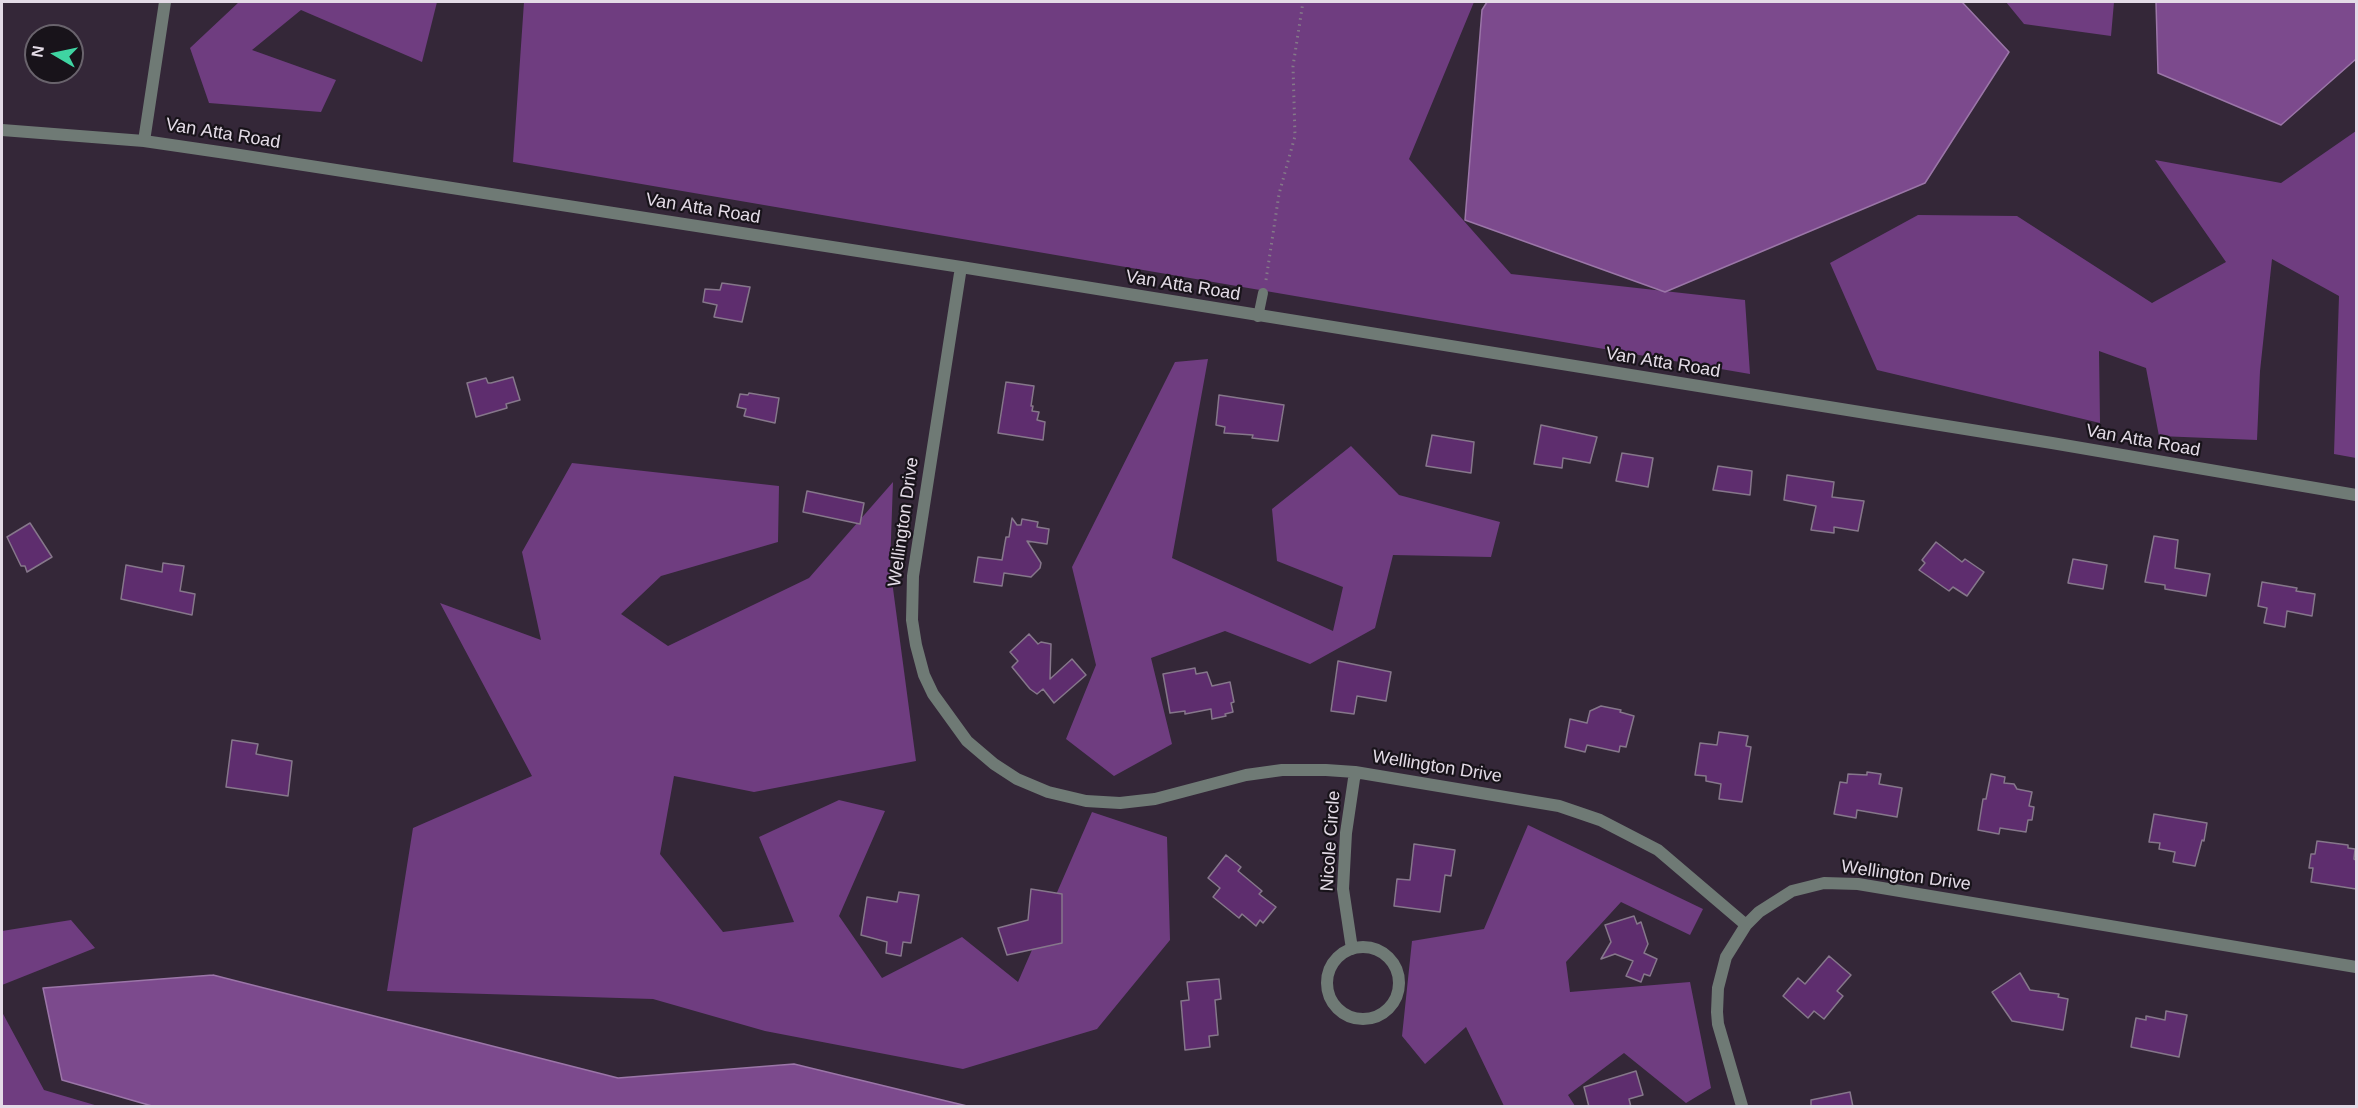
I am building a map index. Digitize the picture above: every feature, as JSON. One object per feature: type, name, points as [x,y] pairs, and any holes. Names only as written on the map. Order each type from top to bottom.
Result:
[{"type":"street","points":[[144,141],[165,2]]},
{"type":"street","name":"Van Atta Road","points":[[2,130],[144,141],[961,267],[1258,317],[2052,443],[2356,495]]},
{"type":"street","name":"Wellington Drive","points":[[961,267],[913,576],[912,598],[916,645],[924,675],[946,714],[967,741],[994,764],[1017,779],[1048,792],[1086,801],[1120,803],[1139,802],[1211,783],[1282,770],[1355,772],[1534,801],[1600,820],[1658,850],[1746,925],[1775,900],[1792,891],[1824,883],[1858,884],[2356,967]]},
{"type":"street","name":"Nicole Circle","points":[[1352,949],[1343,889],[1346,833],[1355,772]]},
{"type":"street","points":[[1742,1107],[1718,1024],[1717,1000],[1721,972],[1726,957],[1746,925]]},
{"type":"street","points":[[1366,947],[1384,954],[1391,960],[1399,977],[1399,987],[1392,1005],[1386,1011],[1368,1019],[1356,1019],[1342,1013],[1335,1006],[1327,989],[1327,980],[1333,962],[1340,955],[1352,949],[1366,947]]},
{"type":"lane","points":[[1258,317],[1263,293]]},
{"type":"path","points":[[1263,293],[1279,194],[1295,136],[1293,66],[1303,2]]},
{"type":"shaded area","points":[[239,2],[437,2],[422,62],[301,10],[252,50],[336,80],[321,112],[209,103],[190,48]]},
{"type":"shaded area","points":[[524,2],[1474,2],[1409,159],[1511,274],[1745,300],[1750,374],[513,162]]},
{"type":"shaded area","points":[[1487,2],[1962,2],[2009,52],[1925,183],[1665,292],[1465,220],[1482,10]]},
{"type":"shaded area","points":[[2006,2],[2114,2],[2111,36],[2024,24]]},
{"type":"shaded area","points":[[2156,2],[2356,2],[2356,59],[2281,125],[2158,73]]},
{"type":"shaded area","points":[[2356,131],[2356,458],[2334,454],[2339,296],[2272,259],[2260,371],[2257,440],[2159,436],[2146,368],[2099,351],[2100,423],[1877,370],[1830,263],[1918,215],[2017,216],[2152,303],[2226,262],[2155,160],[2281,183]]},
{"type":"shaded area","points":[[1208,359],[1172,558],[1333,631],[1343,587],[1277,561],[1272,509],[1351,446],[1399,495],[1500,522],[1491,557],[1393,555],[1375,628],[1310,664],[1225,631],[1151,658],[1172,744],[1114,776],[1066,739],[1096,665],[1072,567],[1175,362]]},
{"type":"shaded area","points":[[572,463],[779,486],[778,542],[661,576],[621,614],[668,646],[809,578],[893,482],[890,566],[916,761],[754,792],[674,776],[660,854],[723,932],[794,922],[759,837],[839,800],[885,811],[839,916],[882,978],[962,937],[1018,982],[1092,812],[1167,837],[1170,940],[1097,1029],[963,1069],[765,1031],[653,999],[387,991],[413,828],[532,776],[440,603],[541,640],[522,552]]},
{"type":"shaded area","points":[[1528,825],[1703,909],[1690,935],[1621,902],[1566,962],[1570,992],[1690,982],[1711,1088],[1686,1103],[1624,1053],[1568,1095],[1575,1106],[1504,1106],[1466,1027],[1425,1064],[1402,1036],[1412,941],[1484,929]]},
{"type":"shaded area","points":[[71,920],[95,948],[2,985],[2,931]]},
{"type":"shaded area","points":[[213,975],[618,1078],[794,1064],[967,1106],[152,1106],[62,1080],[43,988]]},
{"type":"shaded area","points":[[2,1012],[44,1090],[98,1106],[2,1106]]},
{"type":"building","points":[[722,283],[750,287],[742,322],[714,317],[717,305],[703,302],[705,289],[720,290]]},
{"type":"building","points":[[513,377],[520,400],[506,404],[507,408],[476,417],[467,383],[486,378],[488,383],[491,383]]},
{"type":"building","points":[[1006,382],[1034,386],[1031,406],[1033,406],[1032,411],[1039,412],[1037,420],[1045,422],[1043,440],[998,433]]},
{"type":"building","points":[[749,393],[779,398],[775,423],[744,416],[746,409],[737,407],[740,394],[748,395]]},
{"type":"building","points":[[1219,395],[1284,405],[1278,441],[1252,438],[1253,435],[1224,433],[1225,427],[1216,425]]},
{"type":"building","points":[[1541,425],[1597,437],[1590,463],[1563,458],[1562,468],[1534,464]]},
{"type":"building","points":[[1432,435],[1474,442],[1471,473],[1426,466]]},
{"type":"building","points":[[1622,453],[1653,458],[1648,487],[1616,481]]},
{"type":"building","points":[[1718,466],[1752,471],[1750,495],[1713,490]]},
{"type":"building","points":[[1787,475],[1834,482],[1832,497],[1864,501],[1858,531],[1834,527],[1834,533],[1811,530],[1816,506],[1784,500]]},
{"type":"building","points":[[807,491],[864,503],[860,524],[803,512]]},
{"type":"building","points":[[1012,518],[1017,525],[1021,525],[1022,519],[1038,522],[1037,527],[1049,529],[1047,544],[1027,541],[1041,563],[1040,568],[1031,577],[1004,573],[1002,586],[974,582],[978,557],[1002,560]]},
{"type":"building","points":[[30,523],[52,557],[27,572],[25,566],[21,566],[7,537]]},
{"type":"building","points":[[2154,536],[2178,540],[2175,568],[2210,574],[2206,596],[2165,589],[2165,585],[2145,582]]},
{"type":"building","points":[[1936,542],[1962,562],[1965,559],[1984,572],[1967,596],[1953,587],[1949,591],[1919,570],[1925,563],[1922,560]]},
{"type":"building","points":[[2073,559],[2107,565],[2103,589],[2068,583]]},
{"type":"building","points":[[163,563],[184,566],[180,591],[195,594],[192,615],[121,599],[126,565],[162,572]]},
{"type":"building","points":[[2262,582],[2297,588],[2296,591],[2315,594],[2312,616],[2287,611],[2285,627],[2264,623],[2267,608],[2258,606]]},
{"type":"building","points":[[1029,634],[1038,644],[1041,642],[1051,644],[1050,679],[1072,659],[1086,675],[1054,703],[1043,689],[1037,694],[1030,689],[1012,667],[1018,661],[1010,652]]},
{"type":"building","points":[[1338,661],[1391,672],[1386,701],[1357,696],[1354,714],[1331,711]]},
{"type":"building","points":[[1195,668],[1196,674],[1207,672],[1212,686],[1230,682],[1234,702],[1231,703],[1233,712],[1212,719],[1211,709],[1185,714],[1185,711],[1170,713],[1163,674]]},
{"type":"building","points":[[1601,706],[1621,710],[1620,712],[1634,716],[1626,747],[1620,746],[1619,752],[1587,745],[1585,752],[1565,747],[1570,719],[1587,723],[1590,711]]},
{"type":"building","points":[[1719,732],[1748,736],[1746,746],[1751,747],[1742,802],[1719,799],[1721,784],[1706,781],[1706,776],[1695,775],[1700,743],[1717,745]]},
{"type":"building","points":[[232,740],[258,744],[256,754],[292,761],[288,796],[226,787]]},
{"type":"building","points":[[1867,772],[1881,774],[1879,784],[1902,788],[1897,817],[1857,810],[1856,818],[1834,814],[1840,782],[1847,783],[1848,774],[1867,775]]},
{"type":"building","points":[[1991,774],[2005,777],[2004,783],[2014,784],[2017,789],[2032,792],[2029,806],[2034,807],[2032,820],[2028,820],[2026,832],[2000,828],[1999,834],[1978,830],[1983,799],[1986,799]]},
{"type":"building","points":[[2154,814],[2207,823],[2204,841],[2202,840],[2195,866],[2173,862],[2175,852],[2159,849],[2160,843],[2149,842]]},
{"type":"building","points":[[2317,841],[2348,845],[2348,848],[2355,849],[2356,889],[2311,882],[2313,868],[2309,868],[2311,854],[2315,854]]},
{"type":"building","points":[[1414,844],[1455,850],[1451,876],[1445,875],[1440,912],[1394,906],[1397,879],[1410,880]]},
{"type":"building","points":[[1226,855],[1241,867],[1238,871],[1262,891],[1259,894],[1276,907],[1263,923],[1260,920],[1256,926],[1242,914],[1239,918],[1213,897],[1220,888],[1208,878]]},
{"type":"building","points":[[1031,889],[1062,894],[1062,943],[1007,955],[998,928],[1028,920]]},
{"type":"building","points":[[899,892],[919,895],[911,943],[903,942],[901,956],[886,953],[887,942],[861,935],[867,897],[897,902]]},
{"type":"building","points":[[1634,916],[1637,924],[1641,922],[1648,944],[1644,953],[1657,959],[1650,976],[1644,974],[1641,982],[1626,976],[1633,961],[1615,954],[1601,959],[1611,942],[1605,925]]},
{"type":"building","points":[[1829,956],[1851,975],[1837,991],[1843,996],[1824,1019],[1814,1011],[1808,1018],[1783,996],[1798,978],[1805,984]]},
{"type":"building","points":[[2020,973],[2030,990],[2059,994],[2058,997],[2068,999],[2063,1030],[2012,1021],[1992,992]]},
{"type":"building","points":[[1219,979],[1221,999],[1215,1000],[1218,1035],[1209,1036],[1210,1047],[1185,1050],[1181,1001],[1189,1000],[1187,982]]},
{"type":"building","points":[[2166,1011],[2187,1015],[2179,1057],[2131,1047],[2136,1018],[2146,1020],[2146,1016],[2165,1020]]},
{"type":"building","points":[[1636,1071],[1643,1095],[1629,1099],[1631,1107],[1589,1107],[1584,1087]]},
{"type":"building","points":[[1850,1092],[1853,1107],[1811,1107],[1811,1100]]}]
